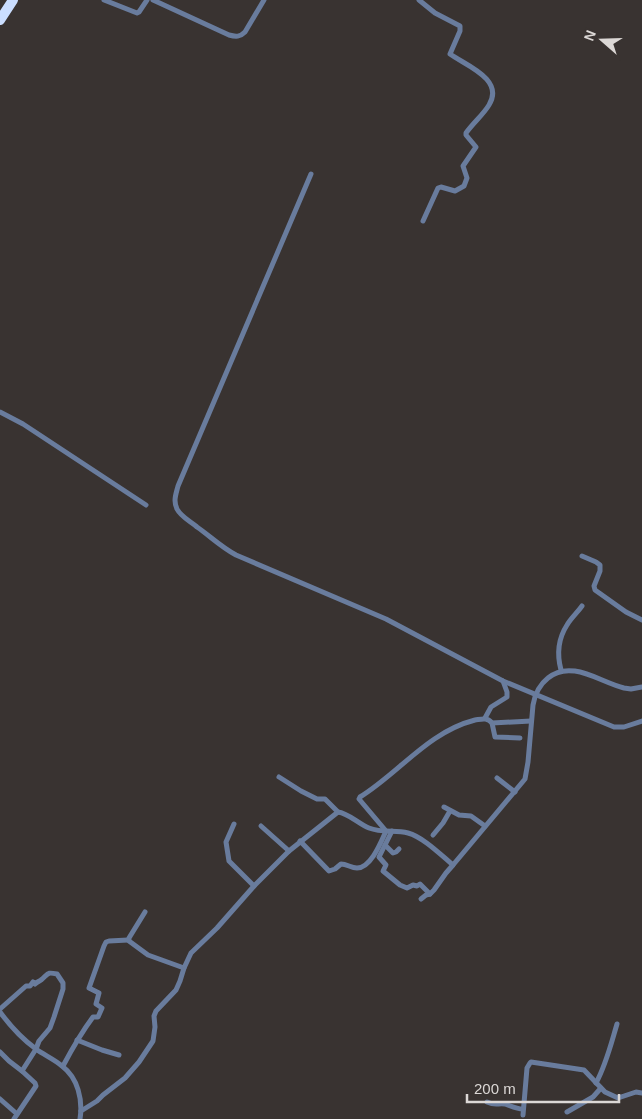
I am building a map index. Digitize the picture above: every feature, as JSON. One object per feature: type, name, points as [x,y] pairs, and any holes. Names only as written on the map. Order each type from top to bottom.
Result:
[{"type":"highway","points":[[0,20],[12,0]]},
{"type":"street","points":[[104,0],[137,13],[147,0]]},
{"type":"street","points":[[154,0],[234,37],[245,32],[264,0]]},
{"type":"street","points":[[419,0],[435,13],[460,26],[460,31],[450,54],[488,80],[492,95],[489,104],[466,133],[476,147],[463,166],[467,177],[466,182],[460,189],[455,191],[441,187],[438,188],[424,221]]},
{"type":"street","points":[[311,174],[178,486],[174,502],[177,510],[221,546],[236,555],[386,619],[504,681],[614,727],[624,727],[642,721]]},
{"type":"street","points":[[0,412],[23,424],[146,505]]},
{"type":"street","points":[[582,556],[600,565],[600,571],[594,586],[595,590],[626,612],[642,620]]},
{"type":"street","points":[[561,670],[558,648],[562,632],[582,606]]},
{"type":"street","points":[[421,898],[430,894],[523,782],[527,770],[532,732],[532,708],[535,694],[546,680],[561,670],[570,670],[624,688],[642,687]]},
{"type":"street","points":[[485,718],[490,707],[507,697],[504,681]]},
{"type":"street","points":[[389,831],[360,797],[435,738],[451,728],[485,718],[492,723],[494,736],[520,738]]},
{"type":"street","points":[[492,723],[532,721]]},
{"type":"street","points":[[495,745],[497,737]]},
{"type":"street","points":[[279,777],[317,799],[325,798],[338,812],[342,812],[368,827],[415,835],[453,865]]},
{"type":"street","points":[[498,778],[515,792]]},
{"type":"street","points":[[444,807],[459,815],[471,816],[485,826]]},
{"type":"street","points":[[433,835],[450,811]]},
{"type":"street","points":[[81,1111],[97,1101],[125,1078],[153,1041],[156,1011],[176,990],[191,953],[289,851],[338,812]]},
{"type":"street","points":[[234,824],[226,842],[229,861],[254,886]]},
{"type":"street","points":[[261,826],[289,851]]},
{"type":"street","points":[[300,842],[329,870],[335,869],[341,864],[359,868],[367,864],[389,831]]},
{"type":"street","points":[[389,831],[379,856],[386,865],[383,871],[407,888],[420,884],[430,894]]},
{"type":"street","points":[[385,845],[393,853],[399,849]]},
{"type":"street","points":[[128,940],[145,912]]},
{"type":"street","points":[[63,1066],[77,1040],[93,1018],[98,1018],[102,1008],[96,1004],[99,993],[89,988],[104,946],[109,941],[128,940],[148,955],[184,968]]},
{"type":"street","points":[[22,1071],[36,1049],[39,1041],[50,1028],[63,989],[63,983],[59,976],[50,973],[45,975],[41,981],[35,984],[33,982],[30,986],[26,986],[0,1011],[14,1030],[36,1049],[63,1066],[75,1082],[81,1102],[80,1119]]},
{"type":"street","points":[[596,1082],[605,1062],[617,1024]]},
{"type":"street","points":[[77,1040],[119,1055]]},
{"type":"street","points":[[0,1052],[36,1086],[15,1116],[0,1099]]},
{"type":"street","points":[[487,1102],[495,1105],[504,1104],[523,1112],[527,1068],[530,1063],[584,1070],[601,1088],[611,1096],[618,1098],[636,1092],[642,1093]]},
{"type":"street","points":[[567,1112],[593,1097],[601,1088]]}]
